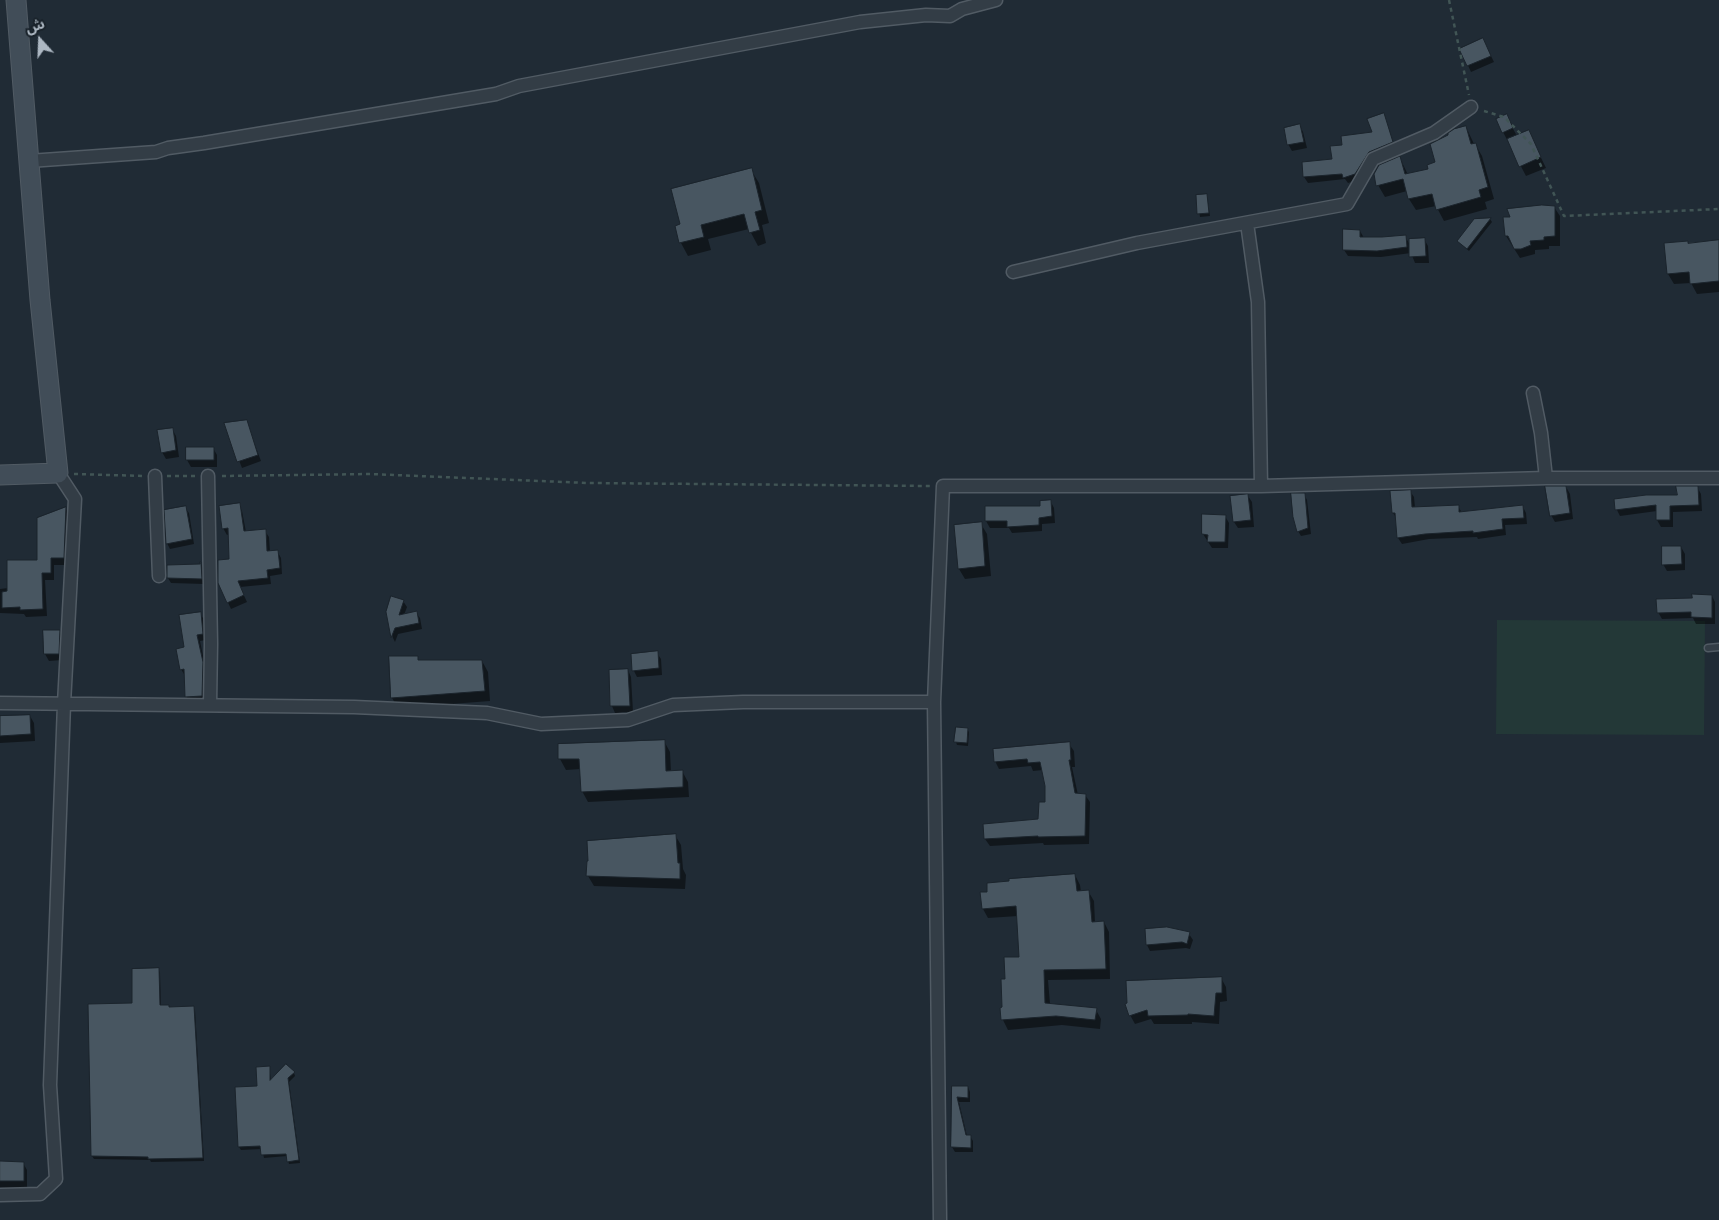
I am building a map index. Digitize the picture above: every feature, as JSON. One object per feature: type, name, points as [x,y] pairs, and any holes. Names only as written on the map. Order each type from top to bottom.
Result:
[{"type":"main road","points":[[0,475],[58,473],[40,300],[16,0]]},
{"type":"street","points":[[29,162],[156,152],[168,148],[496,94],[519,86],[860,22],[926,15],[950,16],[962,9],[996,0]]},
{"type":"street","points":[[1013,272],[1137,243],[1347,204],[1373,160],[1434,133],[1471,107]]},
{"type":"street","points":[[1247,223],[1258,302],[1260,486]]},
{"type":"street","points":[[1533,393],[1541,433],[1546,478]]},
{"type":"street","points":[[0,1194],[40,1194],[56,1179],[50,1085],[64,704],[75,499],[58,473]]},
{"type":"street","points":[[155,476],[159,576]]},
{"type":"street","points":[[208,476],[211,644],[210,705]]},
{"type":"street","points":[[940,1220],[934,702],[943,486],[1260,486],[1546,478],[1719,478]]},
{"type":"street","points":[[0,703],[354,707],[487,713],[541,724],[628,720],[673,705],[744,702],[934,702]]},
{"type":"lane","points":[[1708,648],[1719,648]]},
{"type":"path","points":[[1450,0],[1471,107],[1504,117],[1531,144],[1564,216],[1719,209]]},
{"type":"path","points":[[256,475],[370,474],[588,483],[943,486]]},
{"type":"green space","points":[[1497,620],[1705,621],[1704,735],[1496,734]]},
{"type":"building","points":[[1483,38],[1491,56],[1467,66],[1459,49]]},
{"type":"building","points":[[1384,113],[1393,142],[1369,152],[1355,174],[1343,178],[1342,174],[1303,177],[1302,162],[1332,159],[1330,146],[1342,145],[1341,136],[1372,132],[1367,119]]},
{"type":"building","points":[[1507,114],[1513,128],[1502,133],[1496,119]]},
{"type":"building","points":[[1300,124],[1304,142],[1287,145],[1284,128]]},
{"type":"building","points":[[1466,126],[1471,144],[1476,143],[1488,187],[1479,190],[1481,197],[1436,210],[1432,194],[1408,199],[1403,179],[1376,186],[1374,174],[1379,165],[1400,156],[1405,174],[1428,169],[1427,165],[1435,162],[1430,144],[1448,135],[1454,129]]},
{"type":"building","points":[[1529,130],[1541,157],[1519,167],[1507,139]]},
{"type":"building","points":[[752,168],[762,210],[755,212],[760,230],[749,233],[744,214],[701,225],[704,237],[679,243],[675,226],[680,224],[671,189]]},
{"type":"building","points":[[1207,194],[1209,213],[1197,214],[1196,195]]},
{"type":"building","points":[[1542,205],[1555,206],[1555,236],[1544,237],[1544,240],[1530,241],[1531,245],[1521,249],[1514,249],[1508,236],[1505,236],[1503,217],[1510,217],[1507,209]]},
{"type":"building","points":[[1491,218],[1467,249],[1457,241],[1474,219]]},
{"type":"building","points":[[1343,229],[1360,230],[1360,237],[1406,235],[1407,247],[1377,251],[1343,250]]},
{"type":"building","points":[[1425,238],[1426,256],[1409,257],[1409,239]]},
{"type":"building","points":[[1719,240],[1719,281],[1690,284],[1689,272],[1667,274],[1664,243]]},
{"type":"building","points":[[247,420],[258,455],[237,462],[224,423]]},
{"type":"building","points":[[173,428],[176,450],[161,453],[157,430]]},
{"type":"building","points":[[186,447],[214,447],[214,460],[186,460]]},
{"type":"building","points":[[1545,486],[1566,486],[1570,513],[1550,516]]},
{"type":"building","points":[[1676,486],[1698,486],[1699,505],[1670,506],[1670,520],[1656,520],[1656,505],[1615,510],[1614,499],[1646,495],[1677,495]]},
{"type":"building","points":[[1411,490],[1412,507],[1459,505],[1459,512],[1523,505],[1524,518],[1502,519],[1503,529],[1473,533],[1473,531],[1425,534],[1397,538],[1395,513],[1392,513],[1390,491]]},
{"type":"building","points":[[1291,493],[1305,493],[1308,528],[1297,532],[1293,517]]},
{"type":"building","points":[[1248,494],[1251,520],[1233,522],[1230,496]]},
{"type":"building","points":[[1051,500],[1052,516],[1039,518],[1039,525],[1007,527],[1007,521],[985,521],[985,506],[1040,506],[1040,501]]},
{"type":"building","points":[[240,503],[244,531],[266,529],[267,551],[278,550],[280,568],[267,570],[268,578],[238,581],[244,595],[227,603],[218,583],[218,560],[229,559],[228,528],[222,529],[219,506]]},
{"type":"building","points":[[186,506],[192,539],[166,544],[164,510]]},
{"type":"building","points":[[66,507],[64,558],[51,558],[51,573],[42,573],[43,609],[20,610],[20,607],[2,608],[2,592],[7,591],[7,560],[37,560],[37,518]]},
{"type":"building","points":[[1202,514],[1226,515],[1225,542],[1207,542],[1208,535],[1202,534]]},
{"type":"building","points":[[982,522],[985,566],[958,569],[954,525]]},
{"type":"building","points":[[1662,546],[1681,546],[1682,564],[1662,565]]},
{"type":"building","points":[[200,562],[202,579],[167,578],[167,565],[200,564]]},
{"type":"building","points":[[1692,594],[1712,595],[1712,618],[1691,617],[1691,612],[1657,613],[1656,599],[1692,598]]},
{"type":"building","points":[[391,596],[404,600],[399,615],[417,611],[419,623],[395,628],[391,638],[386,612]]},
{"type":"building","points":[[201,612],[203,634],[197,635],[203,662],[202,696],[185,697],[184,669],[180,670],[176,649],[184,647],[179,615]]},
{"type":"building","points":[[43,630],[60,630],[59,654],[44,654]]},
{"type":"building","points":[[658,651],[659,668],[632,671],[631,654]]},
{"type":"building","points":[[389,656],[418,656],[418,660],[482,660],[485,691],[391,698]]},
{"type":"building","points":[[628,669],[630,706],[610,706],[609,670]]},
{"type":"building","points":[[30,715],[31,734],[0,736],[0,716]]},
{"type":"building","points":[[956,727],[968,728],[967,743],[954,742]]},
{"type":"building","points":[[665,740],[666,771],[683,770],[683,787],[581,792],[579,759],[558,759],[558,744]]},
{"type":"building","points":[[1070,742],[1071,760],[1069,760],[1075,793],[1086,794],[1085,836],[984,839],[983,824],[1038,819],[1039,802],[1045,802],[1045,786],[1040,762],[1028,763],[1027,759],[994,762],[993,749]]},
{"type":"building","points":[[676,834],[680,879],[586,876],[588,861],[587,841]]},
{"type":"building","points":[[1075,874],[1077,891],[1089,890],[1092,922],[1104,921],[1106,969],[1044,970],[1045,1003],[1097,1008],[1095,1020],[1056,1016],[1001,1020],[1001,979],[1005,979],[1004,957],[1019,957],[1016,906],[982,909],[980,892],[987,892],[987,883],[1009,881],[1009,879]]},
{"type":"building","points":[[1167,927],[1190,932],[1187,944],[1182,942],[1146,945],[1145,929]]},
{"type":"building","points":[[159,968],[160,1005],[169,1005],[169,1007],[194,1006],[203,1158],[148,1159],[148,1157],[91,1156],[88,1004],[132,1003],[132,969]]},
{"type":"building","points":[[1222,977],[1222,993],[1216,993],[1214,1016],[1188,1014],[1148,1016],[1147,1010],[1129,1016],[1125,1004],[1127,1003],[1126,981]]},
{"type":"building","points":[[286,1064],[295,1072],[288,1078],[299,1160],[287,1162],[286,1154],[261,1155],[260,1146],[238,1147],[235,1087],[257,1086],[256,1067],[270,1066],[270,1080]]},
{"type":"building","points":[[952,1086],[968,1086],[968,1098],[957,1097],[966,1135],[971,1135],[971,1148],[951,1147]]},
{"type":"building","points":[[0,1161],[24,1162],[24,1181],[0,1181]]}]
